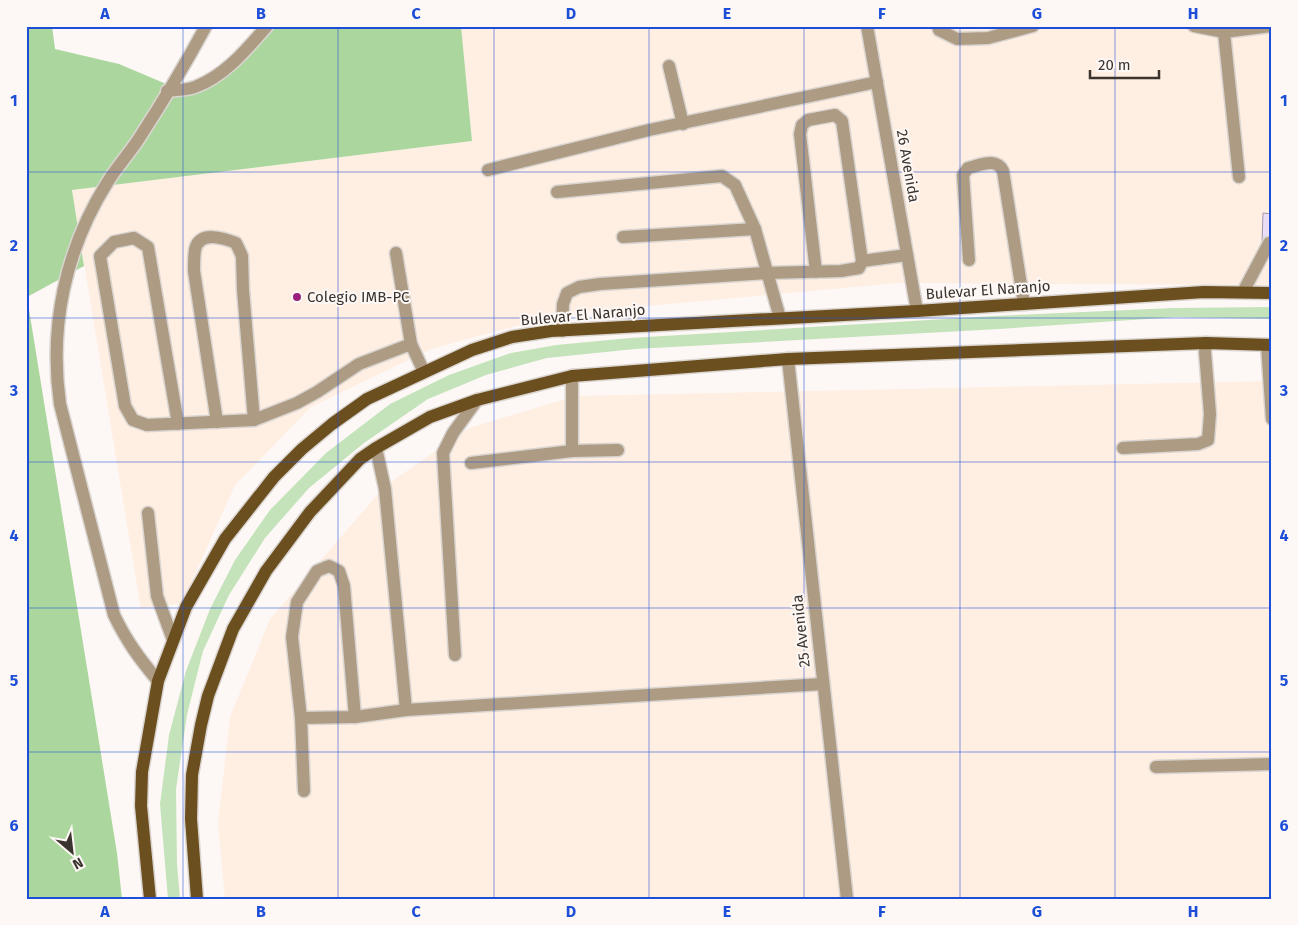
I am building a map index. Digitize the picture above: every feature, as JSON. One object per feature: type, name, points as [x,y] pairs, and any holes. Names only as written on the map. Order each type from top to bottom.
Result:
[{"type":"main road","name":"Bulevar El Naranjo","points":[[150,899],[141,806],[142,772],[158,681],[186,607],[225,539],[274,477],[302,449],[332,424],[367,399],[472,350],[512,337],[562,331],[917,311],[1204,292],[1272,293]]},
{"type":"main road","points":[[197,899],[191,820],[192,776],[208,696],[233,629],[266,571],[310,512],[360,459],[430,417],[477,400],[572,376],[788,360],[1206,343],[1269,345]]},
{"type":"street","points":[[158,681],[135,654],[112,608],[60,404],[57,383],[56,339],[64,284],[81,232],[106,183],[137,141],[206,26]]},
{"type":"street","points":[[168,91],[194,87],[211,79],[241,57],[268,26]]},
{"type":"street","name":"26 Avenida","points":[[867,26],[917,311]]},
{"type":"street","points":[[938,26],[940,30],[957,39],[988,38],[1034,26]]},
{"type":"street","points":[[1194,26],[1224,32],[1272,26]]},
{"type":"street","points":[[1224,32],[1239,177]]},
{"type":"street","points":[[669,66],[683,124]]},
{"type":"street","points":[[488,170],[683,124],[877,82]]},
{"type":"street","points":[[562,331],[563,304],[567,293],[579,287],[766,273],[816,272],[850,271],[858,268],[862,260],[842,121],[835,115],[808,120],[802,125],[800,134],[816,272]]},
{"type":"street","points":[[968,260],[963,175],[968,168],[994,162],[1000,165],[1003,171],[1024,304]]},
{"type":"street","points":[[557,192],[722,176],[735,185],[755,229],[766,273],[774,291],[780,318]]},
{"type":"street","points":[[623,237],[755,229]]},
{"type":"street","points":[[217,422],[194,270],[197,245],[206,238],[221,237],[236,243],[242,256],[254,420]]},
{"type":"street","points":[[178,424],[148,247],[134,238],[114,242],[100,256],[125,406],[133,420],[147,425],[178,424],[254,420],[297,403],[359,364],[411,344]]},
{"type":"street","points":[[1243,292],[1269,243]]},
{"type":"street","points":[[396,253],[411,344],[424,372]]},
{"type":"street","points":[[862,260],[907,255]]},
{"type":"street","points":[[1123,448],[1198,444],[1208,440],[1210,414],[1205,352],[1206,343]]},
{"type":"street","points":[[1269,345],[1272,419]]},
{"type":"street","name":"25 Avenida","points":[[788,360],[847,899]]},
{"type":"street","points":[[572,376],[572,451]]},
{"type":"street","points":[[455,655],[443,453],[452,433],[477,400]]},
{"type":"street","points":[[376,448],[385,489],[406,710]]},
{"type":"street","points":[[471,463],[572,451],[618,450]]},
{"type":"street","points":[[148,513],[157,596],[173,640]]},
{"type":"street","points":[[304,791],[301,718],[292,637],[297,602],[317,571],[329,566],[339,571],[344,586],[355,717]]},
{"type":"street","points":[[301,718],[355,717],[406,710],[823,684]]},
{"type":"street","points":[[1156,767],[1272,764]]},
{"type":"shaded area","points":[[461,26],[1272,26],[1272,285],[897,283],[560,314],[431,349],[311,407],[235,485],[182,603],[141,609],[72,190],[472,141]]},
{"type":"shaded area","points":[[1272,381],[1272,899],[225,899],[218,823],[230,717],[270,619],[385,486],[469,428],[576,396]]},
{"type":"green space","points":[[26,26],[52,26],[55,49],[119,64],[190,94],[278,26],[461,26],[472,141],[72,190],[84,266],[27,297],[117,853],[122,899],[26,899]]},
{"type":"green space","points":[[1272,307],[1272,319],[1177,317],[635,349],[547,358],[486,375],[428,399],[364,443],[309,488],[265,538],[229,595],[203,651],[187,715],[176,789],[177,864],[180,899],[168,899],[160,804],[169,735],[186,671],[210,609],[235,560],[270,510],[326,453],[390,404],[449,375],[511,353],[556,345],[630,338],[995,316],[1173,308]]},
{"type":"building","points":[[1263,213],[1272,214],[1272,243],[1262,243]]},
{"type":"place","name":"Colegio IMB-PC","points":[[297,297]]}]
